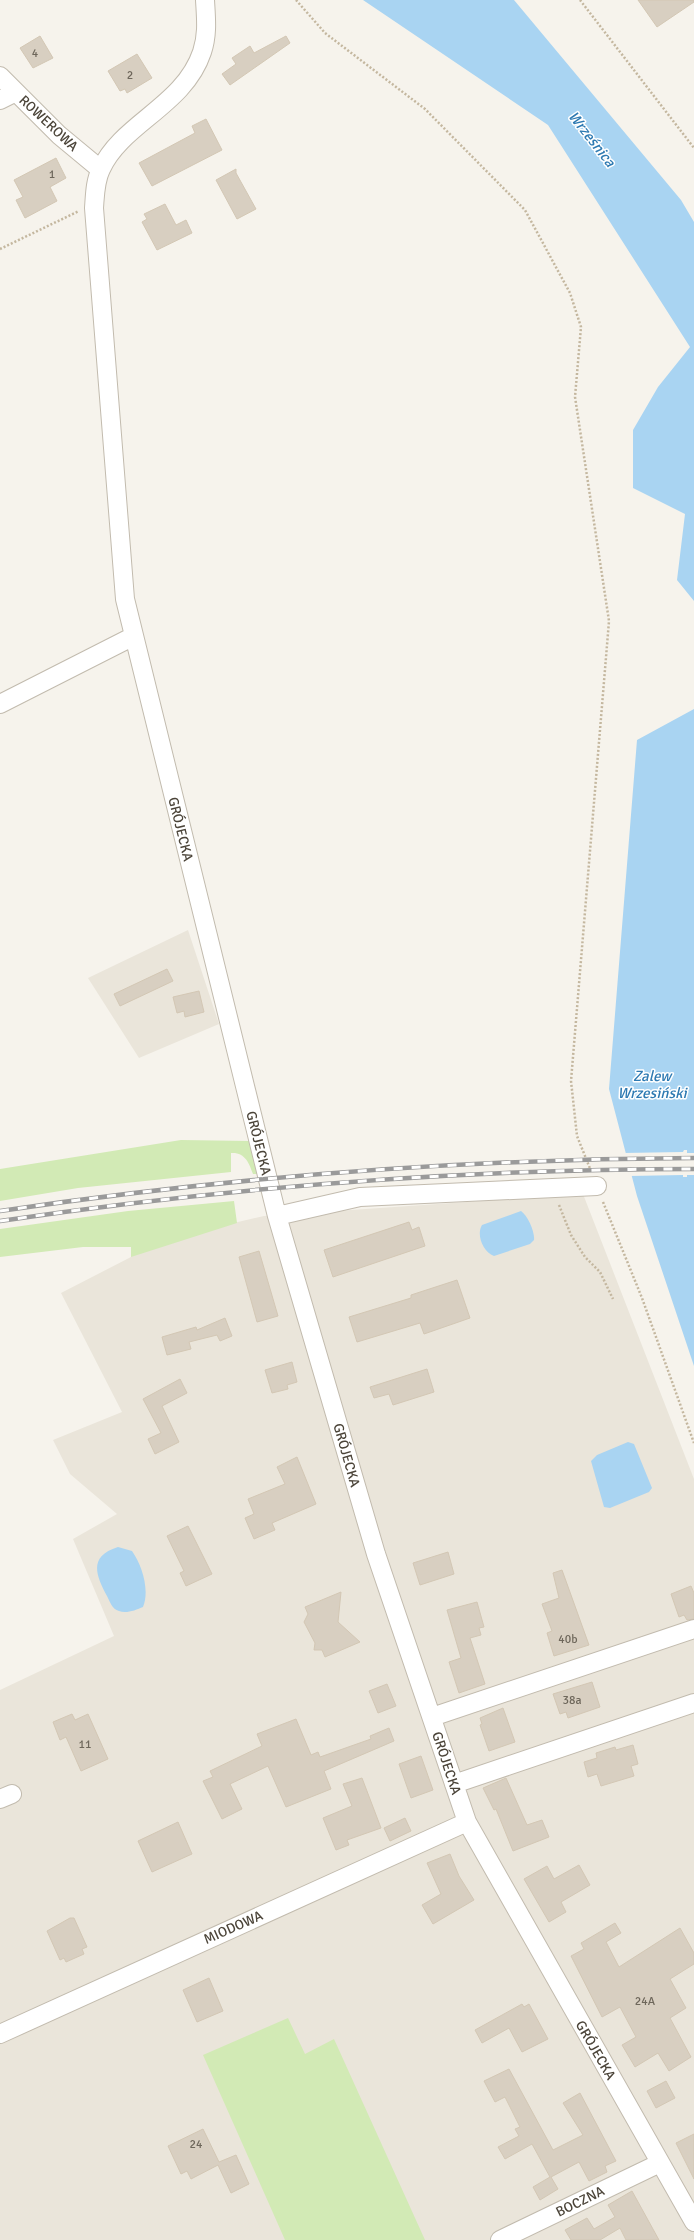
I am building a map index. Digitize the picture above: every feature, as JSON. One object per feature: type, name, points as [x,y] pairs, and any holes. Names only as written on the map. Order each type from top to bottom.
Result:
[{"type":"street","points":[[100,169],[116,146],[174,96],[191,74],[202,52],[207,31],[205,0]]},
{"type":"street","name":"ROWEROWA","points":[[0,76],[59,135],[100,169]]},
{"type":"street","points":[[0,100],[16,92]]},
{"type":"street","name":"GRÓJECKA","points":[[100,169],[95,188],[94,208],[125,599],[276,1216],[376,1554],[467,1822],[694,2222]]},
{"type":"street","points":[[0,704],[134,636]]},
{"type":"street","points":[[276,1216],[360,1197],[597,1186]]},
{"type":"street","points":[[432,1717],[694,1629]]},
{"type":"street","points":[[454,1784],[694,1703]]},
{"type":"street","name":"MIODOWA","points":[[0,2034],[467,1822]]},
{"type":"street","name":"BOCZNA","points":[[500,2240],[660,2162]]},
{"type":"path","points":[[296,0],[325,33],[425,109],[525,210],[570,293],[579,317],[581,327],[575,397],[609,621],[571,1081],[577,1136],[642,1298],[694,1442]]},
{"type":"path","points":[[580,0],[694,148]]},
{"type":"path","points":[[0,249],[76,212],[94,208]]},
{"type":"path","points":[[556,1187],[559,1204],[571,1235],[585,1258],[600,1272],[613,1299]]},
{"type":"shaded area","points":[[188,930],[219,1024],[139,1058],[88,978]]},
{"type":"shaded area","points":[[583,1194],[694,1479],[694,2240],[0,2240],[0,1690],[114,1636],[73,1539],[117,1514],[70,1474],[53,1440],[122,1412],[61,1293],[131,1257],[131,1247],[264,1216]]},
{"type":"green space","points":[[181,1140],[250,1141],[258,1174],[253,1174],[248,1162],[243,1156],[236,1153],[231,1153],[231,1172],[78,1188],[0,1201],[0,1169]]},
{"type":"green space","points":[[234,1201],[237,1223],[131,1257],[131,1247],[83,1247],[0,1257],[0,1229],[128,1211]]},
{"type":"green space","points":[[288,2018],[305,2054],[334,2039],[425,2240],[285,2240],[203,2055]]},
{"type":"water","name":"Wrześnica","points":[[363,0],[514,0],[681,200],[694,222],[694,601],[677,580],[685,514],[633,488],[633,430],[658,387],[690,347],[548,125]]},
{"type":"water","name":"Zalew Wrzesiński","points":[[694,709],[694,1366],[637,1196],[609,1089],[637,740]]},
{"type":"water","points":[[521,1211],[524,1213],[530,1224],[534,1240],[530,1244],[494,1256],[490,1254],[484,1247],[480,1238],[480,1229],[482,1225]]},
{"type":"water","points":[[628,1442],[634,1444],[652,1488],[649,1492],[610,1508],[604,1507],[591,1461],[597,1455]]},
{"type":"water","points":[[118,1547],[132,1551],[139,1563],[144,1578],[146,1593],[143,1607],[128,1612],[117,1610],[110,1603],[100,1580],[97,1567],[102,1555]]},
{"type":"pier","points":[[684,1150],[687,1150],[687,1153],[694,1153],[694,1175],[687,1175],[687,1177],[683,1177],[683,1175],[629,1176],[623,1153],[683,1152]]},
{"type":"building","points":[[638,0],[694,0],[694,2],[657,27]]},
{"type":"building","points":[[40,36],[53,58],[33,68],[20,48]]},
{"type":"building","points":[[286,36],[290,43],[230,85],[222,74],[236,64],[232,58],[250,46],[254,53]]},
{"type":"building","points":[[137,54],[152,78],[127,93],[125,89],[120,91],[108,71]]},
{"type":"building","points":[[206,119],[222,150],[152,186],[139,163],[195,133],[192,126]]},
{"type":"building","points":[[56,158],[66,178],[50,187],[57,201],[25,218],[16,200],[23,197],[14,180]]},
{"type":"building","points":[[236,169],[236,173],[256,209],[237,219],[216,180]]},
{"type":"building","points":[[165,204],[176,225],[186,220],[192,233],[157,250],[142,222],[147,219],[144,214]]},
{"type":"building","points":[[167,969],[173,981],[120,1006],[114,994]]},
{"type":"building","points":[[199,991],[204,1012],[185,1017],[184,1011],[177,1013],[173,997]]},
{"type":"building","points":[[409,1222],[412,1230],[419,1227],[425,1246],[333,1277],[324,1250]]},
{"type":"building","points":[[259,1251],[278,1316],[257,1322],[239,1257]]},
{"type":"building","points":[[457,1280],[470,1318],[424,1334],[420,1323],[357,1342],[349,1317],[411,1298],[411,1295]]},
{"type":"building","points":[[225,1318],[232,1336],[220,1341],[217,1335],[189,1342],[191,1349],[167,1355],[162,1337],[196,1327],[197,1330]]},
{"type":"building","points":[[292,1362],[297,1382],[287,1385],[288,1389],[272,1393],[265,1370]]},
{"type":"building","points":[[427,1369],[434,1392],[393,1405],[389,1394],[374,1398],[370,1387]]},
{"type":"building","points":[[180,1379],[187,1393],[162,1406],[179,1442],[155,1454],[148,1439],[161,1433],[143,1399]]},
{"type":"building","points":[[297,1457],[316,1504],[272,1523],[275,1530],[254,1539],[245,1518],[254,1514],[248,1499],[285,1484],[277,1467]]},
{"type":"building","points":[[188,1526],[212,1574],[186,1586],[180,1573],[184,1571],[167,1536]]},
{"type":"building","points":[[448,1552],[454,1574],[420,1585],[413,1563]]},
{"type":"building","points":[[562,1570],[589,1645],[554,1656],[547,1633],[552,1631],[542,1604],[559,1598],[553,1573]]},
{"type":"building","points":[[691,1586],[694,1593],[694,1619],[687,1620],[684,1615],[679,1617],[671,1594]]},
{"type":"building","points":[[341,1592],[338,1622],[360,1642],[325,1657],[322,1650],[314,1650],[315,1643],[304,1622],[308,1614],[305,1607]]},
{"type":"building","points":[[477,1602],[484,1627],[479,1628],[481,1635],[470,1638],[485,1684],[459,1693],[449,1662],[461,1658],[447,1610]]},
{"type":"building","points":[[592,1682],[600,1707],[568,1718],[566,1712],[560,1714],[553,1694]]},
{"type":"building","points":[[387,1684],[396,1706],[378,1713],[369,1691]]},
{"type":"building","points":[[503,1708],[515,1742],[489,1751],[480,1725],[482,1724],[480,1718]]},
{"type":"building","points":[[72,1714],[75,1720],[88,1714],[108,1759],[81,1771],[66,1737],[60,1740],[53,1722]]},
{"type":"building","points":[[296,1719],[311,1755],[318,1752],[320,1757],[371,1739],[370,1736],[389,1728],[394,1741],[324,1771],[331,1789],[286,1807],[268,1766],[230,1784],[242,1809],[222,1819],[203,1781],[213,1777],[210,1771],[262,1746],[257,1734]]},
{"type":"building","points":[[633,1745],[638,1764],[631,1766],[634,1776],[601,1786],[597,1774],[588,1777],[584,1762],[597,1758],[596,1753],[615,1747],[616,1750]]},
{"type":"building","points":[[421,1756],[433,1790],[411,1798],[399,1764]]},
{"type":"building","points":[[362,1778],[381,1828],[347,1840],[349,1845],[336,1850],[323,1818],[352,1806],[343,1784]]},
{"type":"building","points":[[506,1778],[527,1825],[542,1820],[549,1837],[513,1851],[496,1809],[494,1810],[483,1788]]},
{"type":"building","points":[[405,1818],[411,1831],[390,1841],[384,1828]]},
{"type":"building","points":[[178,1822],[192,1854],[152,1872],[138,1841]]},
{"type":"building","points":[[450,1854],[459,1876],[474,1900],[433,1924],[422,1905],[441,1894],[427,1863]]},
{"type":"building","points":[[579,1865],[590,1885],[561,1902],[566,1912],[549,1922],[524,1879],[547,1866],[554,1879]]},
{"type":"building","points":[[70,1918],[74,1918],[87,1947],[82,1949],[84,1954],[66,1962],[64,1958],[60,1960],[47,1931]]},
{"type":"building","points":[[615,1923],[621,1933],[606,1942],[619,1967],[680,1928],[694,1953],[694,1964],[670,1979],[686,2008],[670,2018],[691,2057],[669,2071],[658,2053],[635,2067],[622,2045],[636,2037],[620,2007],[602,2017],[571,1956],[584,1949],[581,1943]]},
{"type":"building","points":[[209,1978],[223,2011],[197,2022],[183,1990]]},
{"type":"building","points":[[522,2004],[524,2007],[529,2004],[548,2039],[522,2052],[509,2028],[482,2043],[475,2030]]},
{"type":"building","points":[[509,2069],[553,2150],[583,2135],[563,2103],[580,2093],[616,2161],[605,2166],[607,2172],[589,2181],[579,2162],[551,2177],[558,2189],[540,2200],[533,2187],[550,2177],[532,2144],[505,2159],[498,2147],[519,2136],[515,2129],[520,2127],[505,2097],[495,2102],[484,2081]]},
{"type":"building","points":[[666,2081],[675,2098],[656,2108],[647,2091]]},
{"type":"building","points":[[203,2129],[219,2162],[236,2155],[249,2184],[231,2193],[218,2165],[191,2179],[187,2171],[181,2174],[168,2146]]},
{"type":"building","points":[[694,2134],[694,2179],[676,2143]]},
{"type":"building","points":[[632,2191],[659,2240],[626,2240],[620,2228],[600,2240],[571,2240],[565,2230],[587,2218],[594,2229],[615,2217],[608,2205]]},
{"type":"railway","points":[[0,1211],[173,1189],[346,1172],[520,1162],[694,1158]]},
{"type":"railway","points":[[0,1221],[173,1199],[346,1182],[520,1172],[694,1169]]}]
